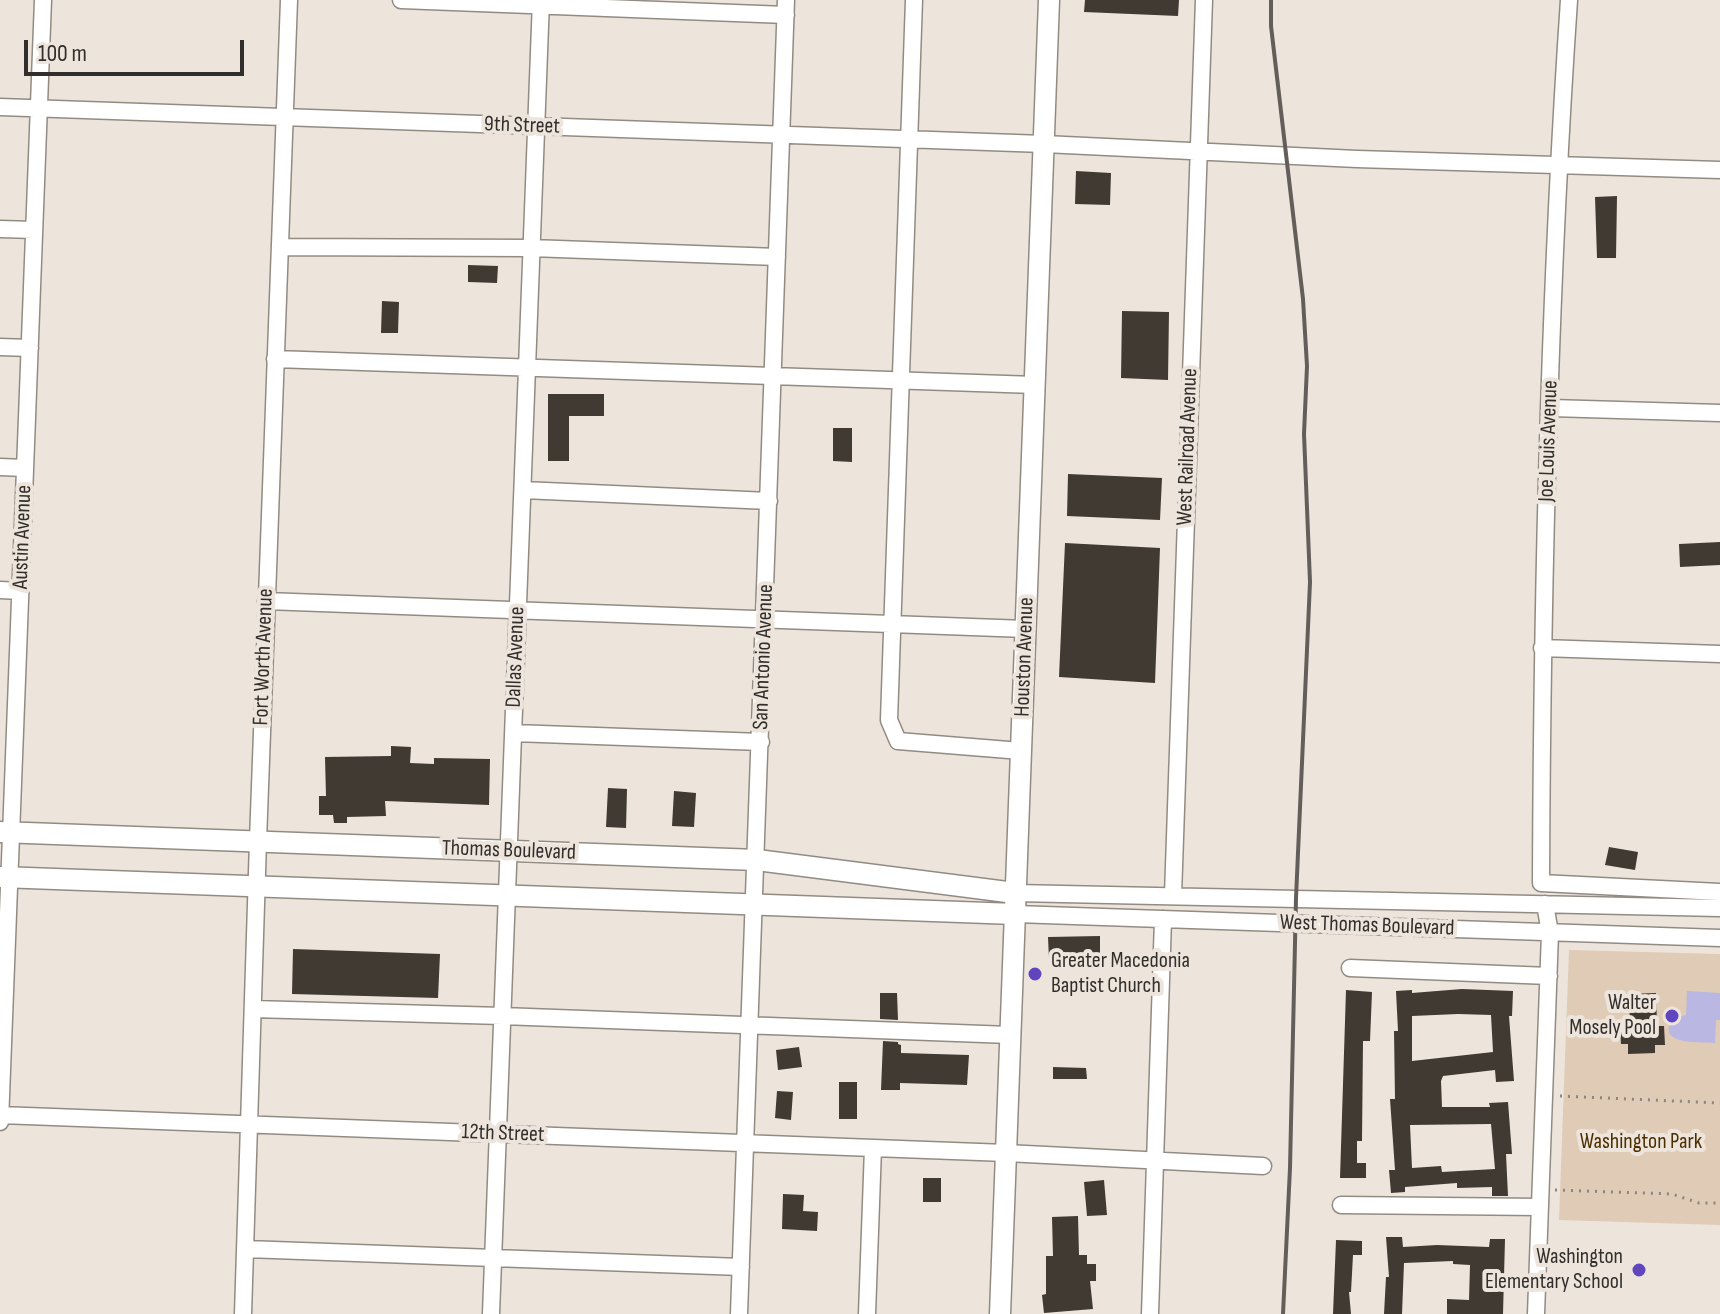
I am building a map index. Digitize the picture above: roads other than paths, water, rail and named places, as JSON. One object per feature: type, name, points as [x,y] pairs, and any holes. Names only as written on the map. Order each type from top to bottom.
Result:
[{"type":"main road","name":"Houston Avenue","points":[[1000,1314],[1049,0]]},
{"type":"main road","name":"Thomas Boulevard","points":[[6,832],[757,860],[1015,904]]},
{"type":"main road","name":"Thomas Boulevard","points":[[5,878],[756,904],[1015,904]]},
{"type":"street","name":"Austin Avenue","points":[[0,1122],[8,714],[20,591],[43,0]]},
{"type":"street","name":"Fort Worth Avenue","points":[[243,1314],[289,0]]},
{"type":"street","points":[[401,0],[786,8]]},
{"type":"street","points":[[914,0],[889,720],[898,741],[1021,751]]},
{"type":"street","name":"West Railroad Avenue","points":[[1173,895],[1204,0]]},
{"type":"street","name":"Joe Louis Avenue","points":[[1569,0],[1558,164],[1542,648],[1541,883],[1720,892]]},
{"type":"street","name":"Dallas Avenue","points":[[491,1314],[541,2]]},
{"type":"street","name":"San Antonio Avenue","points":[[739,1314],[786,8]]},
{"type":"street","name":"9th Street","points":[[0,107],[1720,170]]},
{"type":"street","points":[[0,229],[34,230]]},
{"type":"street","points":[[280,247],[531,248],[777,257]]},
{"type":"street","points":[[0,347],[30,348]]},
{"type":"street","points":[[275,359],[1035,385]]},
{"type":"street","points":[[1551,408],[1720,413]]},
{"type":"street","points":[[0,467],[25,468]]},
{"type":"street","points":[[523,490],[769,501]]},
{"type":"street","points":[[0,590],[20,591]]},
{"type":"street","points":[[266,601],[1026,629]]},
{"type":"street","points":[[1542,648],[1720,654]]},
{"type":"street","points":[[514,733],[761,742]]},
{"type":"street","name":"West Thomas Boulevard","points":[[1015,904],[1173,895],[1720,908]]},
{"type":"street","name":"West Thomas Boulevard","points":[[1015,904],[1163,919],[1720,938]]},
{"type":"street","points":[[1536,1314],[1550,933],[1545,904]]},
{"type":"street","points":[[1150,1314],[1163,919]]},
{"type":"street","points":[[1350,968],[1549,976]]},
{"type":"street","points":[[253,1009],[1010,1035]]},
{"type":"street","name":"12th Street","points":[[0,1115],[1006,1153],[1263,1166]]},
{"type":"street","points":[[867,1314],[873,1148]]},
{"type":"street","points":[[1341,1205],[1540,1207]]},
{"type":"street","points":[[246,1249],[741,1267]]},
{"type":"water","points":[[1687,991],[1720,993],[1720,1020],[1716,1020],[1715,1043],[1689,1042],[1674,1038],[1670,1033],[1673,1018],[1686,1015]]},
{"type":"railway","points":[[1271,0],[1271,26],[1303,299],[1310,582],[1283,1314]]},
{"type":"place","name":"Greater Macedonia Baptist Church","points":[[1035,974]]},
{"type":"place","name":"Walter Mosely Pool","points":[[1672,1016]]},
{"type":"place","name":"Washington Elementary School","points":[[1639,1270]]},
{"type":"park label","name":"Washington Park","points":[[1641,1142]]}]
